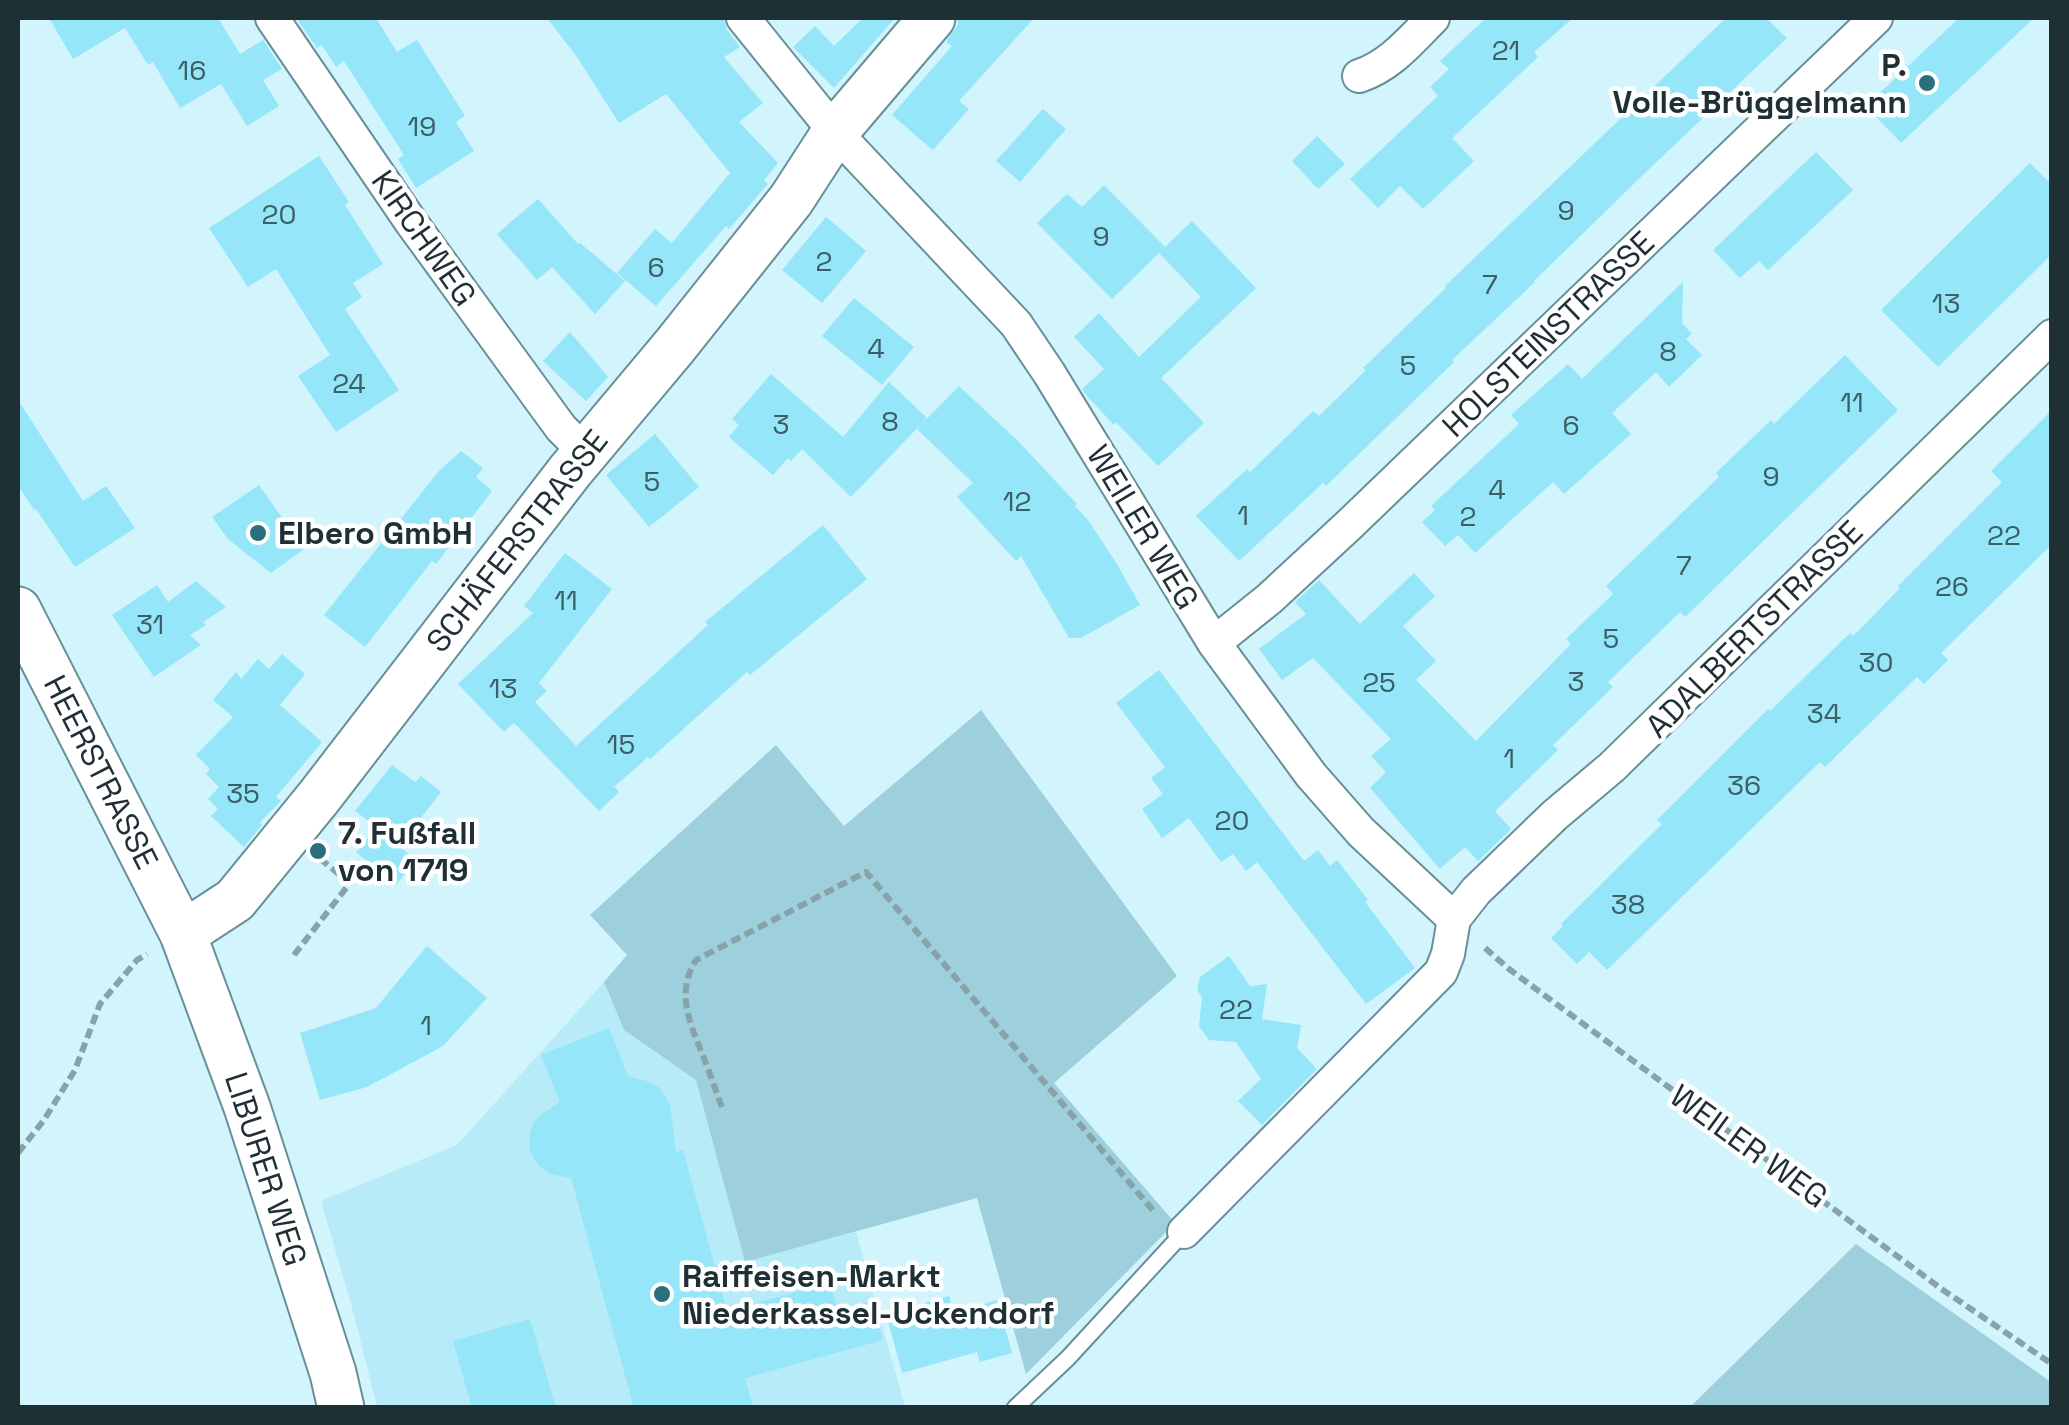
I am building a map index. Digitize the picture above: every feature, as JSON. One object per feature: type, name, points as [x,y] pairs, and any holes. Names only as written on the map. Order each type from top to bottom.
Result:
[{"type":"street","name":"KIRCHWEG","points":[[272,18],[412,222],[561,428],[585,452]]},
{"type":"street","name":"WEILER WEG","points":[[742,18],[835,132],[1016,324],[1214,643],[1311,775],[1362,832],[1454,920]]},
{"type":"street","name":"SCHÄFERSTRASSE","points":[[182,934],[235,900],[320,797],[585,452],[790,200],[835,132],[932,18]]},
{"type":"street","points":[[1359,76],[1377,70],[1434,18]]},
{"type":"street","name":"HOLSTEINSTRASSE","points":[[1214,643],[1349,526],[1876,18]]},
{"type":"street","name":"ADALBERTSTRASSE","points":[[1454,920],[1476,891],[1612,768],[2052,336]]},
{"type":"street","name":"HEERSTRASSE","points":[[18,610],[182,934]]},
{"type":"street","points":[[1180,1235],[1441,972],[1454,920]]},
{"type":"street","name":"LIBURER WEG","points":[[182,934],[247,1106],[341,1408]]},
{"type":"lane","points":[[1015,1408],[1068,1358],[1180,1235]]},
{"type":"path","points":[[288,834],[350,883],[294,955]]},
{"type":"path","points":[[722,1107],[688,1021],[688,971],[696,960],[866,872],[1180,1235]]},
{"type":"path","name":"WEILER WEG","points":[[1454,920],[1510,969],[1943,1290],[2052,1364]]},
{"type":"path","points":[[18,1153],[75,1070],[100,1004],[137,960],[182,934]]},
{"type":"shaded area","points":[[981,710],[1177,976],[1054,1083],[1175,1223],[1026,1374],[977,1198],[745,1262],[696,1080],[624,1030],[604,982],[627,955],[590,915],[776,745],[844,826]]},
{"type":"shaded area","points":[[604,982],[624,1030],[696,1080],[745,1261],[856,1232],[905,1407],[377,1407],[321,1201],[457,1145]]},
{"type":"shaded area","points":[[1856,1244],[2051,1382],[2051,1407],[1690,1407]]},
{"type":"building","points":[[49,18],[218,18],[240,54],[263,40],[282,69],[263,80],[279,106],[247,126],[221,84],[180,108],[153,62],[148,65],[125,28],[73,59]]},
{"type":"building","points":[[376,18],[397,52],[417,40],[465,116],[456,122],[474,151],[416,188],[398,159],[404,155],[344,61],[336,67],[322,45],[317,48],[297,19]]},
{"type":"building","points":[[547,18],[724,18],[727,30],[740,47],[724,57],[763,103],[739,122],[778,163],[764,180],[768,184],[656,306],[617,273],[655,229],[672,243],[730,173],[666,94],[619,123]]},
{"type":"building","points":[[863,18],[894,19],[834,88],[793,47],[815,26],[834,46]]},
{"type":"building","points":[[958,18],[1034,18],[959,101],[969,109],[933,150],[892,115],[952,46],[946,42]]},
{"type":"building","points":[[1486,18],[1573,18],[1534,52],[1538,57],[1452,138],[1474,161],[1423,209],[1400,186],[1378,208],[1350,179],[1438,96],[1430,87],[1449,69],[1440,61]]},
{"type":"building","points":[[1726,18],[1766,18],[1787,38],[1326,486],[1323,483],[1239,561],[1196,516],[1247,469],[1250,472],[1313,411],[1319,416],[1445,286]]},
{"type":"building","points":[[1959,18],[2034,18],[1901,143],[1866,106]]},
{"type":"building","points":[[1043,109],[1066,129],[1020,182],[996,161]]},
{"type":"building","points":[[1317,136],[1345,164],[1318,189],[1292,161]]},
{"type":"building","points":[[1816,152],[1853,190],[1768,270],[1759,261],[1740,278],[1713,250]]},
{"type":"building","points":[[319,156],[383,264],[353,283],[362,297],[345,309],[399,390],[336,432],[298,376],[330,355],[276,269],[248,287],[209,228]]},
{"type":"building","points":[[2030,163],[2052,185],[2052,254],[1938,367],[1881,310]]},
{"type":"building","points":[[1104,185],[1165,247],[1112,299],[1037,223],[1067,194],[1082,207]]},
{"type":"building","points":[[538,199],[578,244],[625,281],[595,314],[552,267],[537,280],[497,234]]},
{"type":"building","points":[[826,217],[866,251],[822,303],[782,270]]},
{"type":"building","points":[[1192,221],[1256,288],[1161,378],[1204,423],[1158,466],[1082,389],[1104,369],[1074,337],[1099,313],[1139,357],[1201,297],[1159,253]]},
{"type":"building","points":[[1683,282],[1682,323],[1692,334],[1686,339],[1702,355],[1669,387],[1656,372],[1612,413],[1631,434],[1564,494],[1553,482],[1475,553],[1458,535],[1445,546],[1422,522],[1435,510],[1431,506],[1519,424],[1511,415],[1568,364],[1582,379]]},
{"type":"building","points":[[854,298],[914,347],[882,385],[822,336]]},
{"type":"building","points":[[570,332],[608,377],[586,401],[543,361]]},
{"type":"building","points":[[1845,355],[1898,410],[1685,617],[1680,612],[1608,682],[1613,687],[1553,745],[1558,750],[1495,811],[1511,829],[1478,861],[1465,847],[1440,869],[1370,788],[1386,772],[1371,756],[1391,739],[1313,658],[1282,680],[1259,649],[1306,614],[1295,602],[1319,580],[1360,624],[1414,573],[1435,596],[1403,626],[1436,661],[1416,680],[1476,741],[1571,644],[1566,639],[1613,594],[1606,586],[1719,477],[1716,473]]},
{"type":"building","points":[[771,374],[843,437],[889,382],[927,418],[851,497],[802,449],[773,475],[729,437],[739,425],[732,419]]},
{"type":"building","points":[[959,386],[1077,504],[1140,605],[1081,638],[1069,638],[1021,556],[1016,561],[957,497],[973,483],[917,429]]},
{"type":"building","points":[[18,400],[83,501],[106,486],[135,528],[75,567],[18,485]]},
{"type":"building","points":[[2052,410],[2052,544],[1941,653],[1948,660],[1924,684],[1917,677],[1825,767],[1820,762],[1607,970],[1589,952],[1577,964],[1551,938],[1561,924],[1662,824],[1657,820],[1768,709],[1850,633],[1853,636],[2002,482],[1991,471]]},
{"type":"building","points":[[655,434],[699,487],[649,527],[606,475]]},
{"type":"building","points":[[461,451],[483,468],[476,477],[492,491],[365,647],[324,615],[439,471]]},
{"type":"building","name":"Elbero GmbH","points":[[259,485],[304,549],[271,573],[228,539],[212,517]]},
{"type":"building","points":[[823,525],[867,579],[750,675],[747,672],[650,759],[613,785],[619,792],[599,811],[514,723],[504,732],[458,684],[533,613],[524,606],[565,553],[612,589],[539,683],[547,691],[535,702],[576,746],[708,625],[705,622]]},
{"type":"building","points":[[196,581],[226,607],[190,635],[201,645],[154,677],[112,615],[157,585],[168,602]]},
{"type":"building","points":[[282,654],[305,674],[280,705],[322,742],[276,797],[281,801],[260,822],[262,825],[244,847],[211,816],[218,809],[208,799],[219,787],[206,774],[210,769],[196,755],[233,717],[213,700],[236,672],[241,679],[258,659],[269,669]]},
{"type":"building","points":[[1159,670],[1304,861],[1318,850],[1330,866],[1337,860],[1415,968],[1366,1004],[1257,862],[1246,871],[1233,854],[1221,862],[1189,818],[1162,838],[1142,809],[1163,794],[1151,778],[1165,767],[1116,703]]},
{"type":"building","points":[[392,765],[415,782],[421,776],[441,792],[399,846],[416,860],[396,885],[356,852],[377,827],[355,811]]},
{"type":"building","points":[[427,946],[487,998],[443,1046],[367,1087],[320,1100],[300,1033],[376,1008]]},
{"type":"building","points":[[1229,956],[1250,986],[1267,984],[1262,1019],[1301,1025],[1297,1048],[1317,1069],[1262,1125],[1238,1101],[1261,1079],[1236,1042],[1209,1040],[1199,1026],[1200,977]]},
{"type":"building","points":[[609,1028],[628,1076],[661,1089],[670,1105],[676,1152],[683,1150],[727,1311],[830,1283],[838,1311],[872,1301],[883,1340],[745,1378],[753,1408],[634,1408],[571,1178],[550,1174],[538,1165],[530,1151],[529,1138],[539,1116],[560,1102],[541,1055]]},
{"type":"building","points":[[949,1296],[953,1313],[997,1300],[1012,1353],[980,1362],[977,1352],[902,1373],[886,1314]]},
{"type":"building","points":[[530,1319],[556,1408],[472,1408],[453,1341]]},
{"type":"place","name":"P. Volle-Brüggelmann","points":[[1927,83]]},
{"type":"place","name":"Elbero GmbH","points":[[258,533]]},
{"type":"place","name":"7. Fußfall von 1719","points":[[318,851]]},
{"type":"place","name":"Raiffeisen-Markt Niederkassel-Uckendorf","points":[[662,1294]]}]
